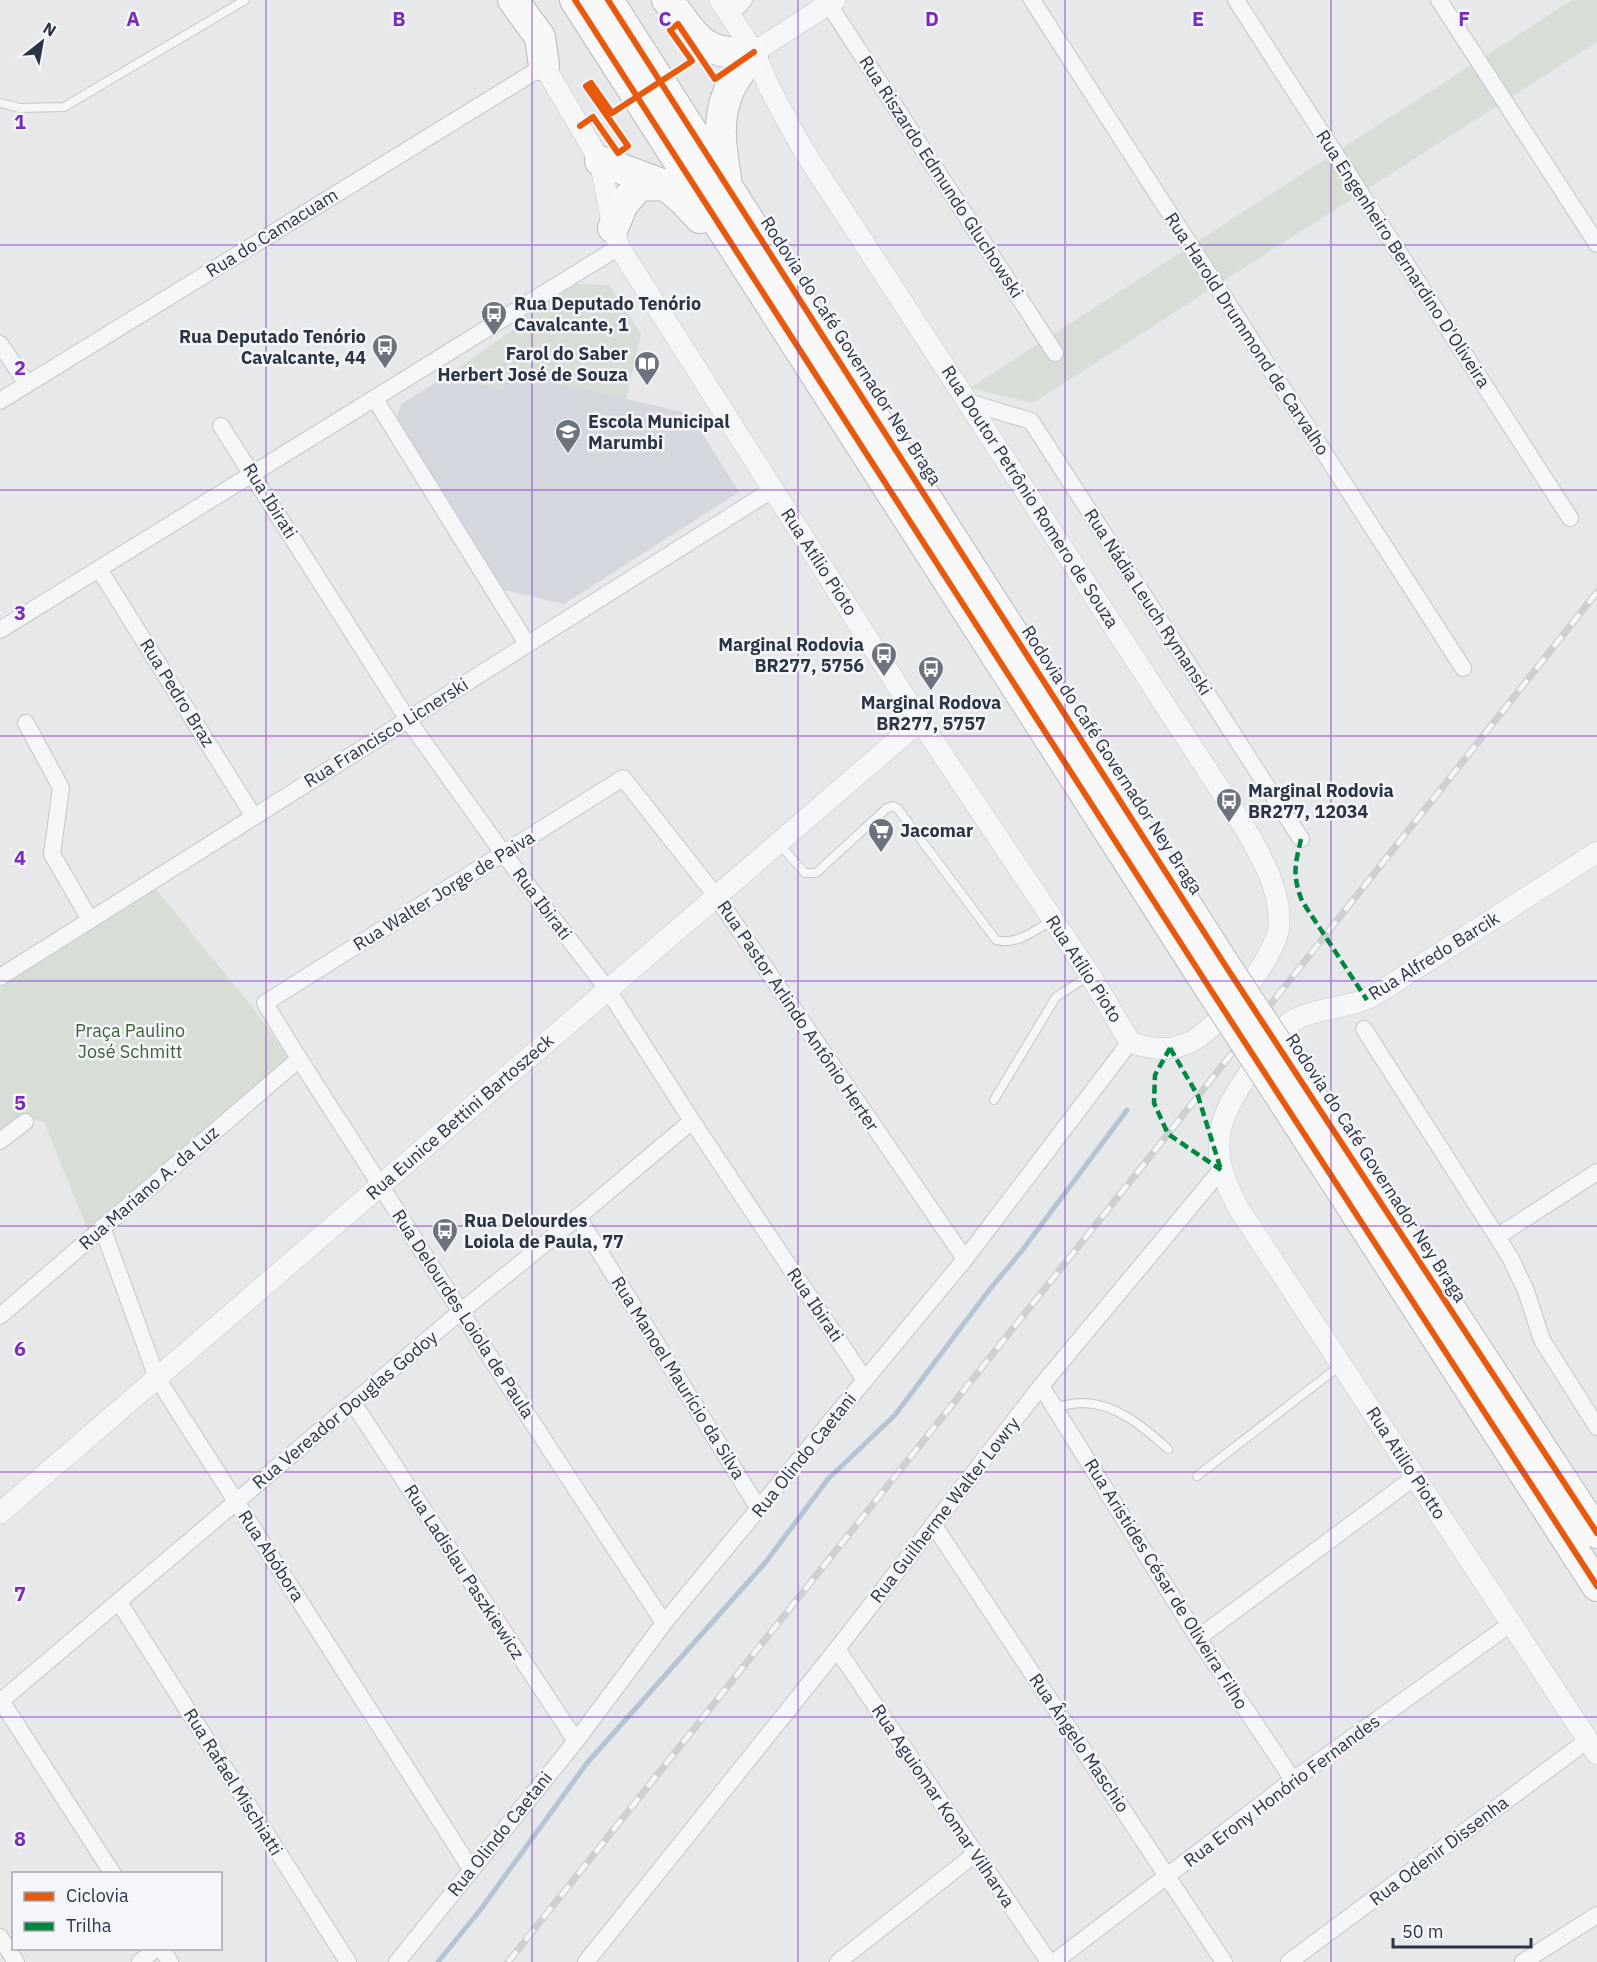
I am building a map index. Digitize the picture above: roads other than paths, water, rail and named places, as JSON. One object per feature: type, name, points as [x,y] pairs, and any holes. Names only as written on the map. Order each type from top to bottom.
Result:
[{"type":"highway","points":[[513,0],[540,37],[544,66]]},
{"type":"highway","name":"Rodovia do Café Governador Ney Braga","points":[[575,0],[748,271],[1284,1078],[1597,1533]]},
{"type":"highway","name":"Rodovia do Café Governador Ney Braga","points":[[608,0],[728,187],[1216,974]]},
{"type":"highway","points":[[667,0],[692,32],[707,45],[723,52],[754,52]]},
{"type":"highway","points":[[728,187],[720,125],[723,107],[730,88],[754,52]]},
{"type":"highway","points":[[600,161],[665,185],[682,199],[748,271]]},
{"type":"highway","points":[[616,237],[623,204],[639,186],[665,185]]},
{"type":"highway","name":"Rodovia do Café Governador Ney Braga","points":[[1284,1078],[1597,1586]]},
{"type":"street","name":"Rua Harold Drummond de Carvalho","points":[[1032,0],[1463,668]]},
{"type":"street","name":"Rua Engenheiro Bernardino D'Oliveira","points":[[1236,0],[1570,518]]},
{"type":"street","points":[[1439,0],[1597,244]]},
{"type":"street","points":[[754,52],[830,1]]},
{"type":"street","name":"Rua Riszardo Edmundo Gluchowski","points":[[830,1],[1055,353]]},
{"type":"street","name":"Rua Doutor Petrônio Romero de Souza","points":[[731,5],[784,116],[802,148],[1245,828],[1271,879],[1278,905],[1279,927],[1274,945],[1266,961],[1235,1000],[1201,1036],[1187,1044],[1157,1049],[1130,1042]]},
{"type":"street","name":"Rua Atílio Pioto","points":[[544,66],[600,161],[616,237],[772,490],[920,721],[1090,975],[1130,1042]]},
{"type":"street","name":"Rua do Camacuam","points":[[0,401],[544,66]]},
{"type":"street","points":[[0,630],[375,399],[616,237]]},
{"type":"street","points":[[0,344],[27,384]]},
{"type":"street","points":[[375,399],[527,644]]},
{"type":"street","name":"Rua Nádia Leuch Rymanski","points":[[968,402],[1031,421],[1301,839]]},
{"type":"street","name":"Rua Ibirati","points":[[221,426],[408,720],[503,853],[608,990],[692,1121],[865,1380]]},
{"type":"street","name":"Rua Francisco Licnerski","points":[[0,977],[772,490]]},
{"type":"street","name":"Rua Pedro Braz","points":[[99,569],[254,816]]},
{"type":"street","name":"Rua Eunice Bettini Bartoszeck","points":[[0,1513],[920,721]]},
{"type":"street","points":[[26,723],[61,788],[52,854],[90,920]]},
{"type":"street","name":"Rua Walter Jorge de Paiva","points":[[265,1004],[623,778]]},
{"type":"street","name":"Rua Pastor Arlindo Antônio Herter","points":[[623,778],[716,896],[965,1259]]},
{"type":"street","name":"Rua Alfredo Barcik","points":[[1221,1170],[1219,1146],[1221,1125],[1228,1106],[1279,1032],[1293,1020],[1306,1014],[1367,1000],[1597,852]]},
{"type":"street","name":"Rua Delourdes Loiola de Paula","points":[[265,1004],[298,1060],[381,1185],[460,1312],[664,1623]]},
{"type":"street","points":[[1364,1029],[1498,1236],[1521,1277],[1542,1340],[1597,1427]]},
{"type":"street","name":"Rua Olindo Caetani","points":[[398,1962],[576,1741],[664,1623],[965,1259],[1130,1042]]},
{"type":"street","name":"Rua Mariano A. da Luz","points":[[0,1316],[298,1060]]},
{"type":"street","name":"Rua Vereador Douglas Godoy","points":[[1,1700],[460,1312],[692,1121]]},
{"type":"street","points":[[0,1141],[25,1122]]},
{"type":"street","name":"Rua Atilio Piotto","points":[[1221,1170],[1239,1209],[1593,1747]]},
{"type":"street","name":"Rua Guilherme Walter Lowry","points":[[586,1962],[837,1649],[1041,1386],[1221,1170]]},
{"type":"street","points":[[1498,1236],[1597,1172]]},
{"type":"street","name":"Rua Manoel Maurício da Silva","points":[[578,1217],[759,1509]]},
{"type":"street","name":"Rua Abóbora","points":[[102,1227],[156,1378],[471,1869]]},
{"type":"street","name":"Rua Aristides César de Oliveira Filho","points":[[1041,1386],[1198,1638],[1293,1780]]},
{"type":"street","name":"Rua Ladislau Paszkiewicz","points":[[353,1403],[576,1741]]},
{"type":"street","points":[[1198,1638],[1415,1477]]},
{"type":"street","name":"Rua Ângelo Maschio","points":[[933,1524],[1224,1962]]},
{"type":"street","name":"Rua Rafael Mischiatti","points":[[118,1602],[348,1962]]},
{"type":"street","name":"Rua Erony Honório Fernandes","points":[[1054,1962],[1293,1780],[1512,1623]]},
{"type":"street","name":"Rua Aguiomar Komar Vilharva","points":[[837,1649],[1049,1962]]},
{"type":"street","points":[[1,1700],[112,1872]]},
{"type":"street","name":"Rua Odenir Dissenha","points":[[1289,1962],[1593,1747]]},
{"type":"street","points":[[838,1962],[975,1854]]},
{"type":"street","points":[[1523,1962],[1597,1915]]},
{"type":"street","points":[[0,1937],[16,1962]]},
{"type":"street","points":[[140,1962],[154,1950]]},
{"type":"lane","points":[[0,102],[20,108],[64,107],[245,0]]},
{"type":"lane","points":[[778,843],[805,873],[816,873],[887,808],[893,806],[898,809],[996,940],[1005,943],[1031,933],[1053,919]]},
{"type":"lane","points":[[994,1101],[1056,997],[1090,975]]},
{"type":"lane","points":[[1197,1476],[1341,1365]]},
{"type":"lane","points":[[1054,1407],[1083,1403],[1108,1408],[1141,1425],[1168,1449]]},
{"type":"waterway","points":[[438,1962],[481,1909],[587,1763],[765,1563],[828,1479],[895,1415],[1127,1110]]},
{"type":"railway","points":[[508,1962],[1597,592]]},
{"type":"place","name":"Rua Deputado Tenório Cavalcante, 1","points":[[494,337]]},
{"type":"place","name":"Rua Deputado Tenório Cavalcante, 44","points":[[385,370]]},
{"type":"place","name":"Farol do Saber Herbert José de Souza","points":[[647,387]]},
{"type":"place","name":"Escola Municipal Marumbi","points":[[568,455]]},
{"type":"place","name":"Marginal Rodovia BR277, 5756","points":[[884,678]]},
{"type":"place","name":"Marginal Rodova BR277, 5757","points":[[931,692]]},
{"type":"place","name":"Marginal Rodovia BR277, 12034","points":[[1229,824]]},
{"type":"place","name":"Jacomar","points":[[881,854]]},
{"type":"place","name":"Rua Delourdes Loiola de Paula, 77","points":[[445,1254]]},
{"type":"park label","name":"Praça Paulino José Schmitt","points":[[130,1041]]}]
